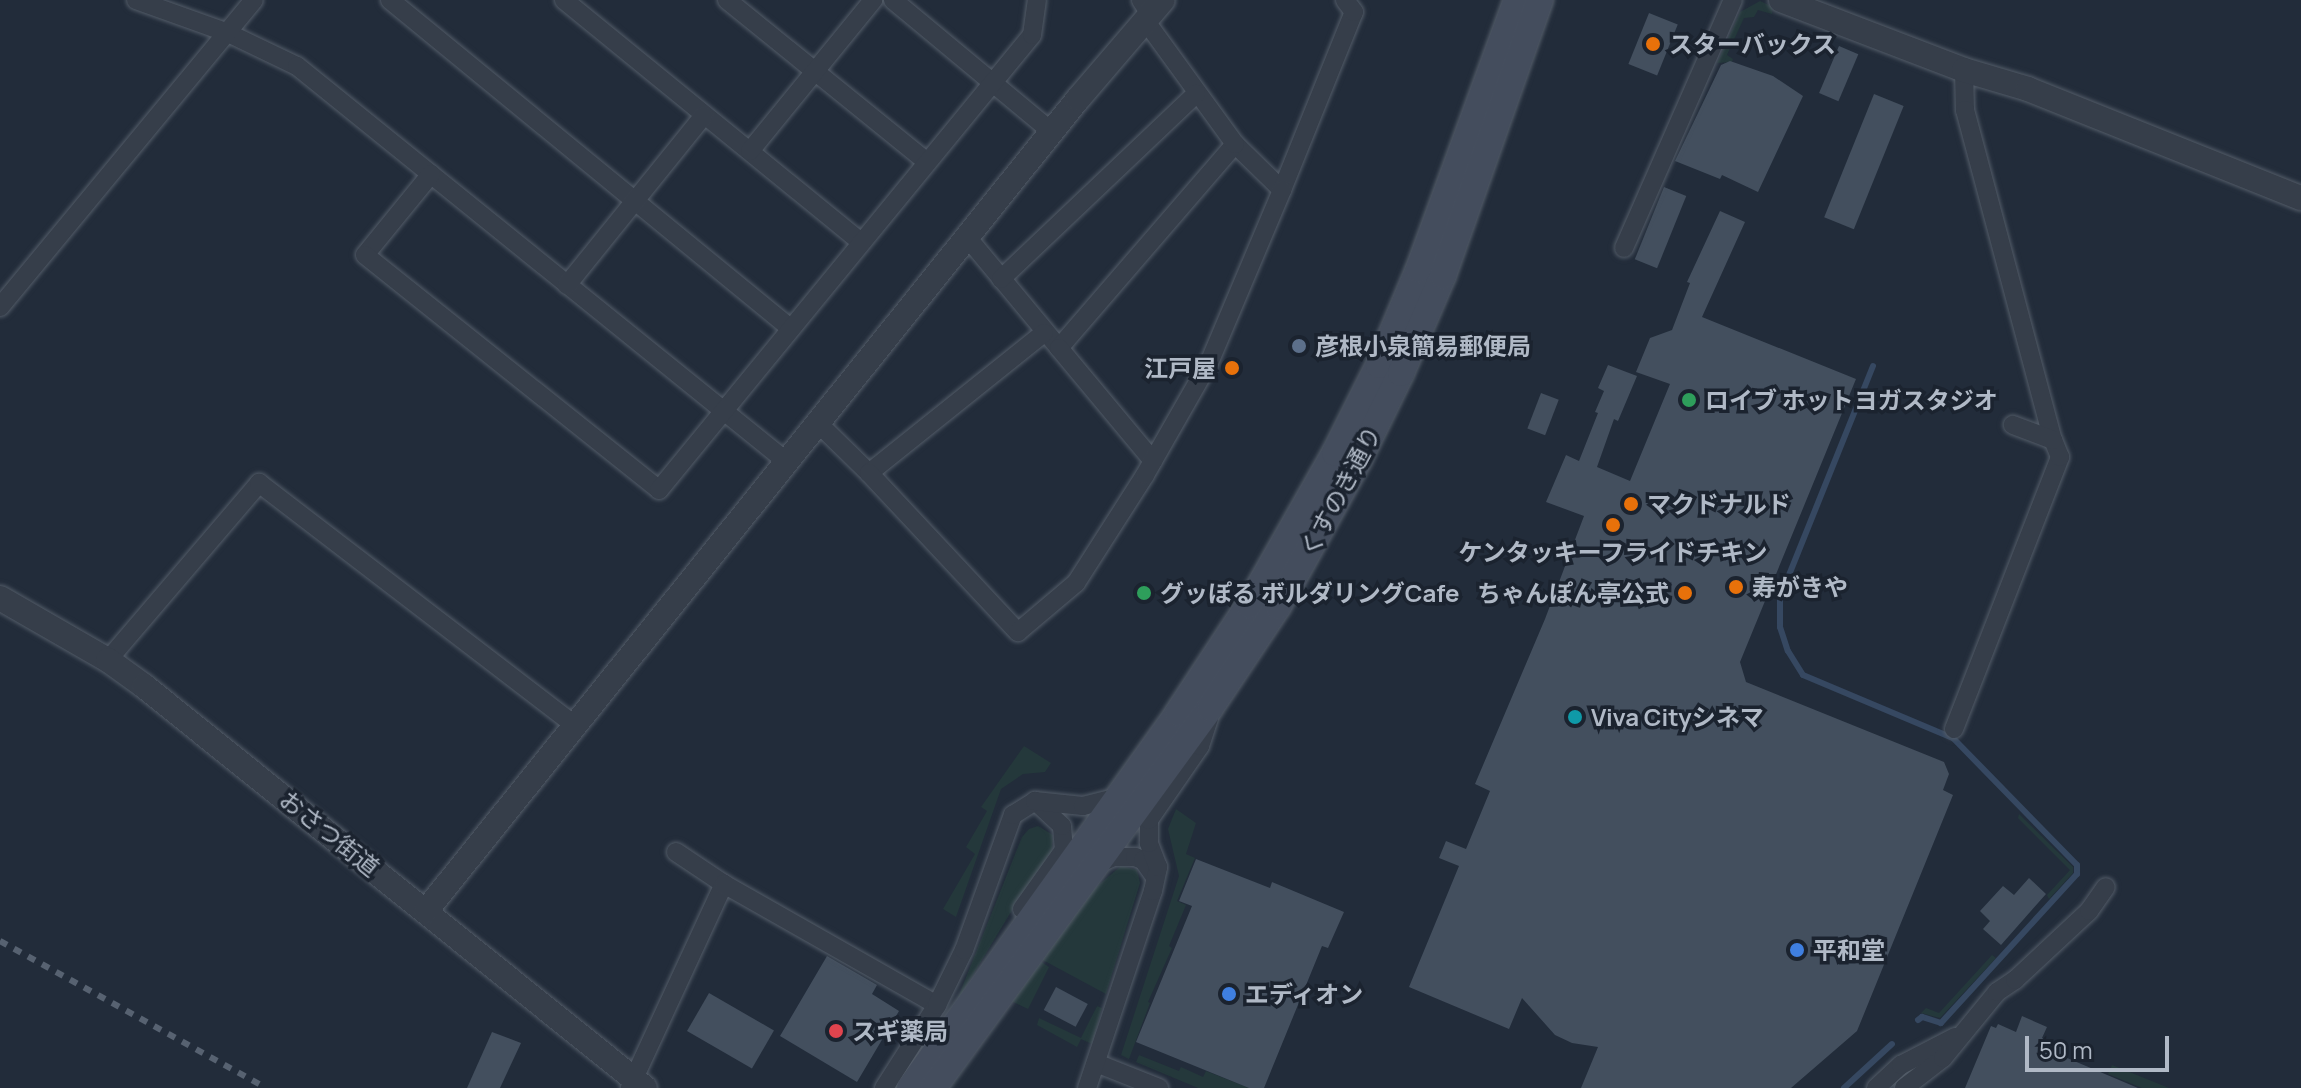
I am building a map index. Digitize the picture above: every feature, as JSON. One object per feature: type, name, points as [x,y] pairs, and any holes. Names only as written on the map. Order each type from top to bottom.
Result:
[{"type":"main road","name":"くすのき通り","points":[[933,1088],[989,993],[1002,960],[1119,797],[1249,605],[1348,428],[1419,269],[1517,0]]},
{"type":"main road","name":"くすのき通り","points":[[910,1088],[1094,865],[1210,708],[1278,606],[1359,459],[1401,373],[1448,261],[1540,0]]},
{"type":"street","points":[[136,0],[228,33],[297,66],[787,462]]},
{"type":"street","points":[[0,307],[254,0]]},
{"type":"street","points":[[390,0],[790,328]]},
{"type":"street","points":[[727,0],[927,162]]},
{"type":"street","points":[[750,151],[873,0]]},
{"type":"street","points":[[893,0],[1052,132]]},
{"type":"street","points":[[431,174],[365,255],[659,490],[1032,35],[1037,0]]},
{"type":"street","points":[[819,424],[1018,632],[1076,583],[1153,461],[1209,363],[1354,12],[1345,0]]},
{"type":"street","points":[[1624,248],[1733,0]]},
{"type":"street","points":[[1781,0],[1964,70],[2028,89],[2301,198]]},
{"type":"street","points":[[568,1],[861,242]]},
{"type":"street","points":[[426,911],[1150,8],[1196,94],[1235,144],[1282,190]]},
{"type":"street","points":[[1954,729],[2060,457],[1965,110],[1964,70]]},
{"type":"street","points":[[1001,279],[1196,94]]},
{"type":"street","points":[[567,285],[704,115]]},
{"type":"street","points":[[1059,348],[1235,144]]},
{"type":"street","points":[[967,237],[1153,461]]},
{"type":"street","points":[[869,473],[1044,333]]},
{"type":"street","points":[[2013,425],[2053,440]]},
{"type":"street","points":[[108,660],[259,483],[576,726]]},
{"type":"street","name":"おさつ街道","points":[[0,598],[108,660],[426,911],[636,1085]]},
{"type":"street","points":[[1087,1088],[1144,922],[1155,877],[1157,858],[1149,843],[1149,820],[1200,746],[1210,708]]},
{"type":"street","points":[[884,1088],[937,1005],[964,950],[1013,815],[1035,801],[1083,806],[1119,797]]},
{"type":"street","points":[[1002,960],[1017,916],[1064,850],[1062,826],[1035,801]]},
{"type":"street","points":[[676,852],[724,884],[937,1005]]},
{"type":"street","points":[[1094,865],[1125,855],[1143,860],[1155,877]]},
{"type":"street","points":[[636,1085],[724,884]]},
{"type":"street","points":[[1904,1088],[1943,1058],[1997,992],[2015,980],[2089,911],[2106,887]]},
{"type":"street","points":[[1876,1088],[1901,1065],[1958,1036]]},
{"type":"street","points":[[1096,1063],[1159,1088]]},
{"type":"green space","points":[[1760,1],[1773,7],[1772,14],[1758,10],[1754,17],[1744,18],[1727,55],[1733,59],[1732,62],[1717,63],[1740,12]]},
{"type":"green space","points":[[1024,746],[1051,763],[1045,772],[1023,774],[1001,789],[956,917],[943,909],[975,854],[966,847],[987,811],[981,807]]},
{"type":"green space","points":[[1176,809],[1196,823],[1186,854],[1195,858],[1177,901],[1186,905],[1169,946],[1172,948],[1148,1002],[1129,1059],[1121,1055],[1179,876],[1168,829]]},
{"type":"green space","points":[[2019,814],[2073,867],[2073,873],[2049,899],[2047,895],[2070,870],[2018,818]]},
{"type":"green space","points":[[1038,826],[1053,835],[1052,852],[1009,915],[955,1005],[1022,837],[1029,829]]},
{"type":"green space","points":[[1121,866],[1137,870],[1140,883],[1106,994],[1041,959],[1089,893]]},
{"type":"green space","points":[[1992,955],[1996,958],[1940,1018],[1921,1013],[1926,1008],[1939,1013]]},
{"type":"green space","points":[[1040,961],[1049,967],[1028,1009],[1011,1001]]},
{"type":"green space","points":[[1097,1006],[1102,1008],[1092,1044],[1081,1039],[1077,1047],[1037,1025],[1039,1018],[1081,1038]]},
{"type":"green space","points":[[1139,1055],[1203,1077],[1206,1071],[1249,1088],[1198,1088],[1136,1062]]},
{"type":"green space","points":[[2112,1065],[2169,1088],[2142,1088],[2108,1074]]},
{"type":"building","name":"スターバックス","points":[[1649,13],[1678,25],[1657,76],[1628,64]]},
{"type":"building","points":[[1839,46],[1858,54],[1838,101],[1819,93]]},
{"type":"building","points":[[1730,61],[1773,76],[1803,96],[1758,192],[1722,175],[1720,179],[1675,161],[1721,65]]},
{"type":"building","points":[[1874,94],[1904,106],[1854,229],[1824,217]]},
{"type":"building","points":[[1664,187],[1686,196],[1657,268],[1635,259]]},
{"type":"building","points":[[1720,211],[1745,222],[1702,317],[1856,379],[1740,662],[1746,682],[1944,762],[1949,774],[1943,790],[1953,795],[1857,1031],[1791,1088],[1581,1088],[1598,1047],[1572,1043],[1555,1035],[1522,998],[1509,1029],[1409,987],[1459,866],[1439,858],[1446,841],[1466,849],[1490,791],[1475,784],[1545,619],[1584,516],[1546,502],[1566,455],[1579,461],[1598,413],[1595,412],[1604,391],[1598,388],[1608,365],[1637,376],[1618,421],[1614,419],[1597,467],[1630,481],[1670,384],[1636,372],[1650,338],[1672,330],[1690,283],[1687,282]]},
{"type":"building","points":[[1541,393],[1559,400],[1545,435],[1527,428]]},
{"type":"building","name":"エディオン","points":[[1196,859],[1270,888],[1272,882],[1344,912],[1328,948],[1322,946],[1264,1088],[1249,1088],[1136,1042],[1192,906],[1179,901]]},
{"type":"building","points":[[2029,878],[2046,894],[2001,945],[1983,929],[1990,921],[1980,911],[2003,886],[2014,895]]},
{"type":"building","points":[[827,956],[877,985],[872,994],[899,1011],[857,1082],[780,1036]]},
{"type":"building","points":[[1056,987],[1088,1004],[1076,1027],[1044,1010]]},
{"type":"building","points":[[709,993],[774,1030],[752,1069],[687,1031]]},
{"type":"building","points":[[2022,1016],[2047,1027],[2042,1038],[2064,1047],[2060,1055],[2138,1088],[1965,1088],[1991,1026],[1996,1028],[1998,1024],[2016,1032]]},
{"type":"building","points":[[492,1032],[521,1043],[500,1088],[467,1088]]},
{"type":"waterway","points":[[1873,366],[1780,597],[1780,627],[1788,651],[1803,675],[1953,738],[2077,865],[2077,874],[1941,1023],[1922,1017],[1918,1020]]},
{"type":"waterway","points":[[1844,1088],[1892,1044]]},
{"type":"railway","points":[[0,941],[266,1088]]},
{"type":"place","name":"スターバックス","points":[[1653,44]]},
{"type":"place","name":"彦根小泉簡易郵便局","points":[[1299,346]]},
{"type":"place","name":"江戸屋","points":[[1232,368]]},
{"type":"place","name":"ロイブ ホットヨガスタジオ","points":[[1689,400]]},
{"type":"place","name":"マクドナルド","points":[[1631,504]]},
{"type":"place","name":"ケンタッキーフライドチキン","points":[[1613,525]]},
{"type":"place","name":"寿がきや","points":[[1736,587]]},
{"type":"place","name":"グッぽる ボルダリングCafe","points":[[1144,593]]},
{"type":"place","name":"ちゃんぽん亭公式","points":[[1685,593]]},
{"type":"place","name":"Viva Cityシネマ","points":[[1575,717]]},
{"type":"place","name":"平和堂","points":[[1797,950]]},
{"type":"place","name":"エディオン","points":[[1229,994]]},
{"type":"place","name":"スギ薬局","points":[[836,1031]]}]
